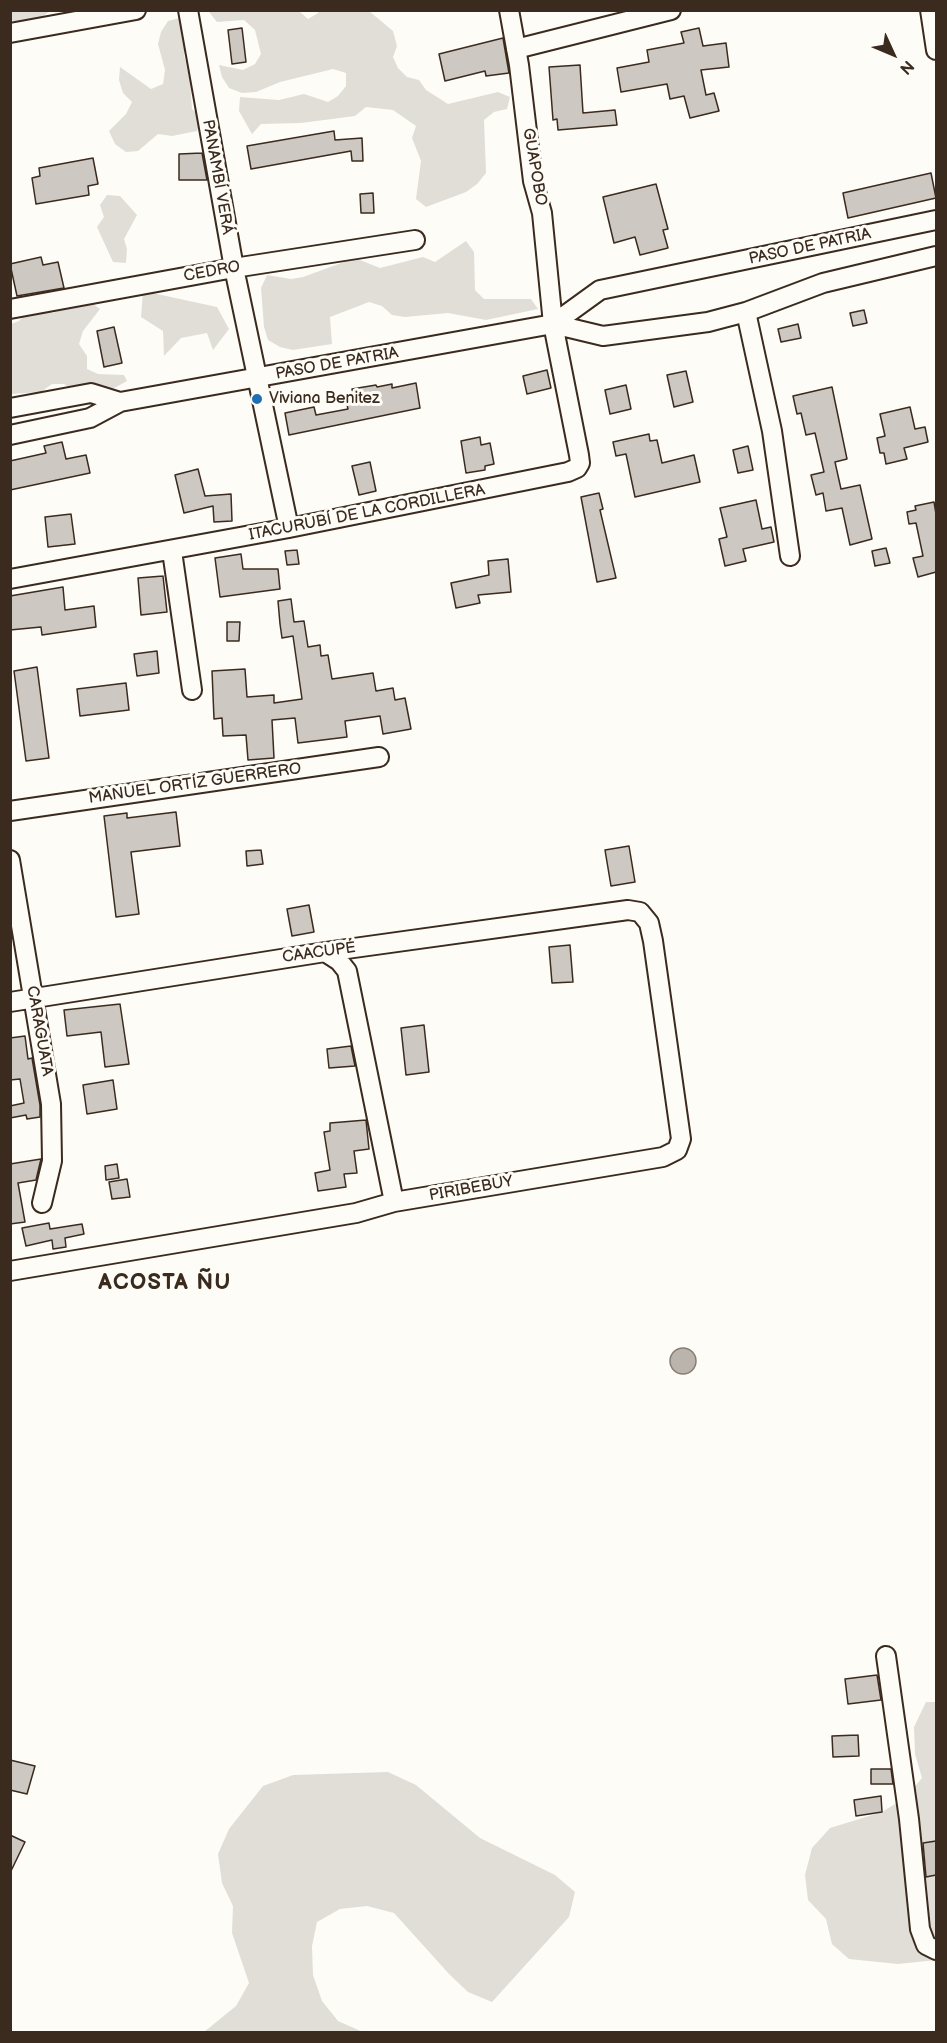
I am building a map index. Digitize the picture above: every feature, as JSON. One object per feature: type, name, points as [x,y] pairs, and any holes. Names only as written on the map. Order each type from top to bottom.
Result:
[{"type":"street","points":[[10,33],[136,10]]},
{"type":"street","name":"PANAMBÍ VERÁ","points":[[188,10],[234,268],[289,528]]},
{"type":"street","name":"GUAPOBO","points":[[508,10],[516,49],[533,181],[542,213],[553,324]]},
{"type":"street","points":[[516,49],[671,10]]},
{"type":"street","points":[[930,10],[936,51]]},
{"type":"street","name":"PASO DE PATRIA","points":[[553,324],[600,290],[936,220]]},
{"type":"street","name":"CEDRO","points":[[10,309],[234,268],[415,240]]},
{"type":"street","name":"PASO DE PATRIA","points":[[10,435],[90,418],[120,402],[553,324],[603,336],[708,322],[746,312],[823,283],[936,256]]},
{"type":"street","points":[[746,312],[772,431],[790,556]]},
{"type":"street","name":"ITACURUBÍ DE LA CORDILLERA","points":[[10,579],[172,551],[568,472],[577,468],[580,463],[579,455],[553,324]]},
{"type":"street","name":"PASO DE PATRIA","points":[[10,408],[91,393],[120,402]]},
{"type":"street","points":[[172,551],[192,690]]},
{"type":"street","name":"MANUEL ORTÍZ GUERRERO","points":[[10,811],[379,757]]},
{"type":"street","name":"CARAGUATA","points":[[10,860],[51,1104],[52,1161],[42,1203]]},
{"type":"street","name":"CAACUPÉ","points":[[10,1002],[325,952],[628,910]]},
{"type":"street","name":"PIRIBEBUY","points":[[10,1271],[356,1213],[394,1202],[663,1157],[677,1150],[681,1139],[653,941],[646,916],[640,912],[628,910]]},
{"type":"street","points":[[325,952],[339,961],[347,971],[394,1202]]},
{"type":"street","points":[[886,1656],[909,1819],[920,1929],[926,1945],[936,1950]]},
{"type":"shaded area","points":[[214,10],[299,11],[308,19],[318,11],[369,11],[393,31],[397,46],[393,57],[398,68],[407,77],[419,80],[426,90],[448,104],[498,92],[510,97],[507,109],[494,112],[484,120],[486,173],[466,192],[426,207],[416,199],[421,161],[412,138],[416,126],[393,110],[366,107],[355,116],[301,123],[261,124],[252,134],[239,111],[240,97],[279,100],[304,94],[328,102],[338,96],[346,86],[346,73],[333,69],[280,82],[256,92],[242,93],[229,88],[222,77],[219,65],[243,70],[255,64],[261,54],[255,30],[244,20],[217,22],[209,12]]},
{"type":"shaded area","points":[[11,11],[50,11],[33,24],[20,24],[11,20]]},
{"type":"shaded area","points":[[180,18],[189,28],[184,55],[190,81],[192,109],[203,118],[197,131],[172,136],[158,134],[138,151],[126,152],[115,144],[109,131],[126,114],[132,102],[123,93],[119,80],[120,67],[151,89],[163,84],[165,70],[158,44],[161,32],[168,21]]},
{"type":"shaded area","points":[[107,195],[120,196],[137,215],[124,239],[127,249],[126,263],[113,262],[97,227],[104,217],[100,205]]},
{"type":"shaded area","points":[[466,241],[474,252],[475,290],[484,299],[531,299],[538,309],[486,320],[448,313],[405,317],[392,315],[382,306],[369,302],[330,317],[332,344],[293,350],[280,347],[268,340],[264,327],[261,288],[267,275],[291,279],[303,277],[355,258],[380,268],[423,257],[435,262]]},
{"type":"shaded area","points":[[143,291],[217,307],[229,329],[213,350],[207,333],[181,338],[164,356],[163,331],[141,317]]},
{"type":"shaded area","points":[[89,301],[100,309],[83,331],[79,344],[87,356],[87,369],[98,374],[124,375],[127,381],[105,393],[75,391],[64,384],[52,384],[41,392],[11,394],[11,324],[19,321],[28,311],[42,308],[53,313],[76,303]]},
{"type":"shaded area","points":[[683,1348],[692,1352],[696,1361],[692,1370],[683,1374],[674,1370],[670,1361],[674,1352]]},
{"type":"shaded area","points":[[926,1702],[936,1702],[936,1960],[898,1964],[849,1959],[832,1944],[826,1919],[808,1900],[805,1875],[812,1848],[830,1828],[882,1812],[905,1798],[922,1778],[915,1754],[914,1727]]},
{"type":"shaded area","points":[[388,1772],[416,1785],[480,1838],[555,1875],[575,1892],[569,1917],[492,2002],[468,1992],[394,1913],[367,1906],[340,1909],[317,1922],[312,1946],[313,1975],[322,2001],[338,2021],[363,2032],[204,2032],[236,2006],[249,1983],[232,1933],[233,1906],[222,1883],[218,1854],[229,1829],[263,1786],[293,1775]]},
{"type":"building","points":[[242,28],[246,62],[232,64],[228,30]]},
{"type":"building","points":[[699,28],[703,46],[726,43],[729,67],[701,70],[706,95],[714,93],[719,111],[690,118],[684,96],[670,99],[667,84],[621,92],[617,68],[649,62],[647,50],[684,43],[681,32]]},
{"type":"building","points":[[503,38],[509,73],[486,76],[485,71],[445,81],[439,54]]},
{"type":"building","points":[[580,65],[583,113],[615,110],[617,125],[558,130],[557,119],[553,120],[549,67]]},
{"type":"building","points":[[334,131],[335,140],[362,138],[363,161],[352,161],[351,151],[251,169],[247,146]]},
{"type":"building","points":[[202,153],[207,180],[179,180],[179,154]]},
{"type":"building","points":[[93,158],[98,184],[88,186],[89,195],[36,204],[32,178],[40,176],[39,168]]},
{"type":"building","points":[[931,173],[936,198],[848,218],[843,193]]},
{"type":"building","points":[[656,184],[668,229],[663,230],[668,248],[640,255],[635,237],[614,243],[603,197]]},
{"type":"building","points":[[373,193],[374,213],[361,213],[360,194]]},
{"type":"building","points":[[41,257],[43,265],[58,262],[64,288],[17,296],[10,264]]},
{"type":"building","points":[[864,310],[867,323],[853,326],[850,313]]},
{"type":"building","points":[[798,324],[801,338],[781,342],[778,329]]},
{"type":"building","points":[[114,327],[122,363],[104,367],[97,331]]},
{"type":"building","points":[[547,370],[551,388],[527,394],[523,376]]},
{"type":"building","points":[[686,371],[693,402],[674,407],[667,375]]},
{"type":"building","points":[[416,383],[420,408],[289,435],[285,413],[314,407],[316,415],[348,409],[345,396],[353,394],[352,389],[392,384],[392,388]]},
{"type":"building","points":[[626,385],[631,409],[610,414],[605,390]]},
{"type":"building","points":[[832,387],[847,459],[835,462],[841,489],[860,485],[872,539],[850,545],[842,508],[826,511],[823,493],[816,495],[811,475],[824,472],[815,433],[806,435],[801,413],[797,414],[793,396]]},
{"type":"building","points":[[910,407],[915,429],[925,427],[928,442],[904,448],[907,459],[886,464],[884,453],[880,453],[877,438],[885,436],[880,414]]},
{"type":"building","points":[[649,434],[650,441],[657,440],[662,463],[694,455],[700,482],[635,497],[626,454],[616,456],[613,442]]},
{"type":"building","points":[[480,437],[481,445],[490,443],[494,464],[485,466],[485,470],[466,473],[461,441]]},
{"type":"building","points":[[62,442],[66,459],[86,455],[90,473],[10,490],[10,461],[46,453],[44,446]]},
{"type":"building","points":[[748,446],[753,470],[738,473],[733,450]]},
{"type":"building","points":[[370,462],[376,491],[359,495],[352,466]]},
{"type":"building","points":[[198,469],[205,496],[231,494],[232,521],[214,522],[213,506],[184,513],[175,475]]},
{"type":"building","points":[[599,493],[603,509],[600,510],[616,578],[597,582],[581,497]]},
{"type":"building","points":[[756,500],[762,529],[771,527],[774,542],[743,549],[746,561],[725,566],[719,539],[727,537],[720,508]]},
{"type":"building","points":[[934,502],[936,572],[918,577],[913,558],[923,556],[916,523],[909,524],[907,512],[916,510],[915,506]]},
{"type":"building","points":[[71,514],[75,544],[48,547],[45,517]]},
{"type":"building","points":[[886,548],[890,563],[875,566],[872,551]]},
{"type":"building","points":[[297,550],[299,564],[287,565],[285,551]]},
{"type":"building","points":[[241,554],[243,569],[278,569],[280,589],[220,597],[215,558]]},
{"type":"building","points":[[508,559],[511,592],[478,595],[480,603],[456,608],[451,583],[489,575],[488,561]]},
{"type":"building","points":[[163,576],[167,612],[141,615],[138,578]]},
{"type":"building","points":[[63,587],[65,610],[94,606],[96,627],[42,635],[41,627],[10,630],[10,596]]},
{"type":"building","points":[[291,599],[294,622],[304,621],[308,647],[320,645],[321,656],[328,655],[332,679],[373,673],[376,691],[393,688],[395,700],[405,698],[411,729],[383,734],[380,716],[345,721],[347,737],[298,743],[295,718],[272,720],[274,758],[248,760],[246,735],[223,736],[222,718],[214,719],[212,671],[245,669],[247,697],[274,695],[274,703],[302,699],[293,636],[282,638],[280,624],[278,601]]},
{"type":"building","points":[[227,622],[240,622],[239,641],[227,641]]},
{"type":"building","points":[[157,651],[159,673],[137,676],[134,654]]},
{"type":"building","points":[[37,667],[49,758],[26,761],[14,671]]},
{"type":"building","points":[[126,683],[129,710],[80,716],[77,689]]},
{"type":"building","points":[[176,812],[180,846],[131,852],[139,914],[116,917],[104,816],[127,813],[127,818]]},
{"type":"building","points":[[629,846],[635,882],[611,886],[605,850]]},
{"type":"building","points":[[261,850],[263,864],[247,866],[246,851]]},
{"type":"building","points":[[309,905],[314,932],[292,936],[287,909]]},
{"type":"building","points":[[570,945],[573,982],[552,983],[549,947]]},
{"type":"building","points":[[120,1004],[129,1064],[105,1067],[101,1032],[67,1036],[64,1010]]},
{"type":"building","points":[[424,1025],[429,1072],[406,1075],[401,1028]]},
{"type":"building","points":[[25,1036],[28,1059],[32,1058],[40,1117],[27,1119],[26,1115],[10,1118],[10,1106],[24,1103],[20,1079],[10,1080],[10,1038]]},
{"type":"building","points":[[351,1046],[355,1066],[329,1068],[327,1049]]},
{"type":"building","points":[[113,1080],[117,1109],[87,1114],[83,1085]]},
{"type":"building","points":[[366,1120],[369,1149],[354,1151],[357,1173],[344,1174],[346,1187],[318,1191],[315,1173],[330,1170],[324,1132],[330,1131],[330,1123]]},
{"type":"building","points":[[41,1159],[36,1180],[18,1183],[25,1222],[10,1224],[10,1164]]},
{"type":"building","points":[[117,1164],[119,1178],[106,1180],[105,1166]]},
{"type":"building","points":[[127,1179],[130,1197],[112,1199],[109,1182]]},
{"type":"building","points":[[49,1223],[50,1229],[82,1224],[84,1234],[65,1238],[66,1247],[53,1249],[52,1240],[26,1246],[22,1228]]},
{"type":"building","points":[[877,1675],[881,1700],[848,1704],[845,1679]]},
{"type":"building","points":[[858,1735],[859,1756],[833,1757],[832,1736]]},
{"type":"building","points":[[10,1760],[35,1766],[27,1794],[10,1790]]},
{"type":"building","points":[[871,1769],[891,1769],[893,1784],[871,1784]]},
{"type":"building","points":[[881,1796],[882,1812],[856,1816],[854,1800]]},
{"type":"building","points":[[10,1835],[25,1842],[10,1873]]},
{"type":"building","points":[[936,1841],[936,1875],[926,1877],[923,1843]]},
{"type":"place","name":"Viviana Benitez","points":[[257,399]]},
{"type":"district","name":"ACOSTA ÑU","points":[[165,1283]]}]
